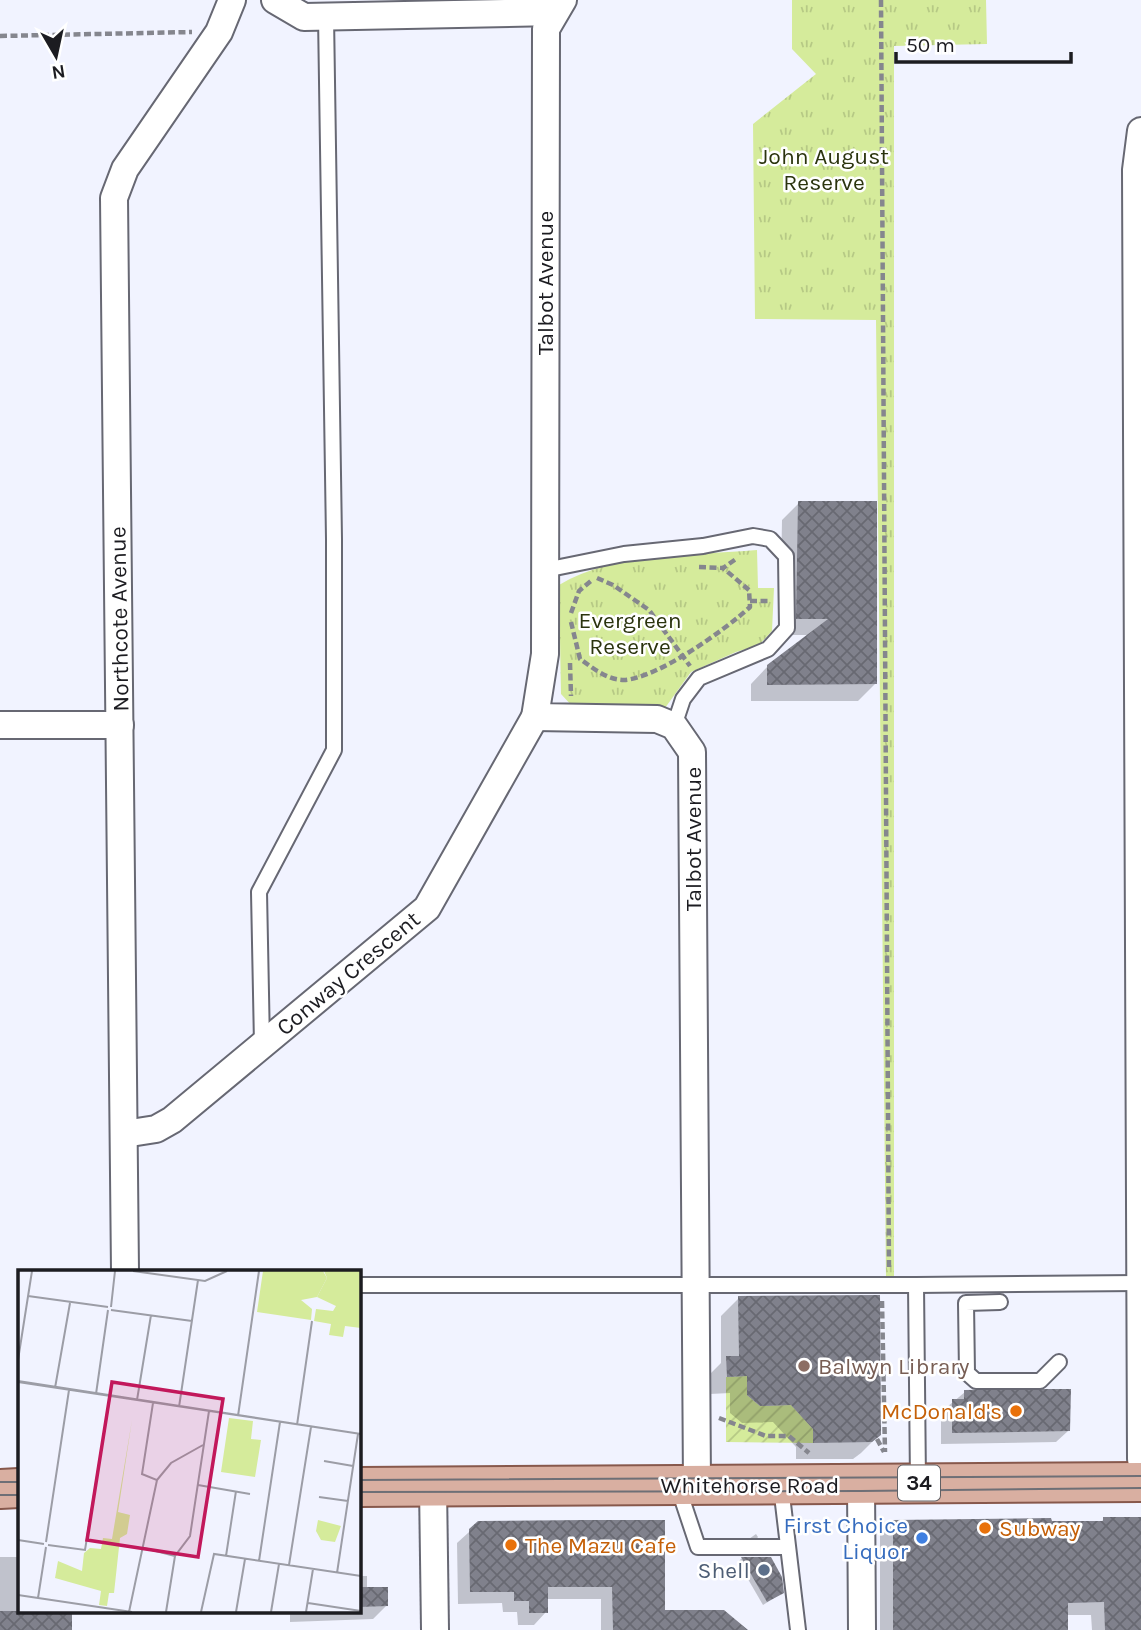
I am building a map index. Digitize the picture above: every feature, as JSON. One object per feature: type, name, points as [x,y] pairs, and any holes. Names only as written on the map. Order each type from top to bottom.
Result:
[{"type":"main road","name":"Whitehorse Road","points":[[360,1487],[1141,1482]]},
{"type":"main road","points":[[0,1489],[18,1488]]},
{"type":"street","name":"Northcote Avenue","points":[[125,1270],[114,198],[125,169],[219,32],[232,0]]},
{"type":"street","points":[[275,0],[304,17],[559,6]]},
{"type":"street","name":"Talbot Avenue","points":[[536,717],[557,568],[546,29],[559,6]]},
{"type":"street","points":[[1141,131],[1136,170],[1141,1459]]},
{"type":"street","points":[[536,717],[657,719],[674,726]]},
{"type":"street","name":"Conway Crescent","points":[[124,1135],[156,1129],[172,1120],[427,908],[536,717]]},
{"type":"street","points":[[0,724],[120,724]]},
{"type":"street","name":"Talbot Avenue","points":[[674,726],[692,752],[696,1409],[687,1485]]},
{"type":"street","points":[[861,1484],[862,1630]]},
{"type":"street","points":[[433,1486],[435,1630]]},
{"type":"lane","points":[[262,1044],[259,892],[334,750],[334,539],[326,16]]},
{"type":"lane","points":[[557,568],[624,554],[703,546],[753,536],[770,540],[786,556],[787,628],[768,649],[699,678],[683,699],[674,726]]},
{"type":"lane","points":[[360,1285],[916,1285],[1140,1291]]},
{"type":"lane","points":[[916,1285],[918,1483]]},
{"type":"lane","points":[[1000,1302],[966,1303],[967,1373],[976,1381],[1040,1381],[1059,1362]]},
{"type":"lane","points":[[687,1485],[698,1547],[787,1547]]},
{"type":"lane","points":[[781,1485],[798,1630]]},
{"type":"path","points":[[877,1439],[885,1452],[882,1299],[889,1285],[881,0]]},
{"type":"path","points":[[0,36],[219,32]]},
{"type":"path","points":[[557,568],[613,585],[649,610],[699,678]]},
{"type":"path","points":[[570,616],[580,659],[607,677],[624,680],[653,671],[728,627],[750,607],[748,590],[723,568]]},
{"type":"path","points":[[696,1409],[766,1436],[789,1436],[810,1453]]},
{"type":"green space","name":"John August Reserve","points":[[792,0],[986,0],[987,44],[894,46],[894,1278],[886,1278],[876,320],[755,319],[753,124],[816,74],[792,49]]},
{"type":"green space","name":"Evergreen Reserve","points":[[757,550],[758,588],[774,588],[772,631],[759,645],[691,672],[665,708],[573,707],[561,694],[559,585],[581,574],[630,561]]},
{"type":"green space","points":[[747,1376],[747,1395],[760,1406],[791,1405],[813,1429],[813,1443],[726,1442],[726,1377]]},
{"type":"building","points":[[798,501],[877,501],[877,684],[767,685],[767,665],[828,619],[796,619]]},
{"type":"building","name":"Balwyn Library","points":[[880,1295],[881,1435],[872,1442],[813,1443],[813,1429],[791,1405],[760,1406],[747,1395],[747,1376],[727,1377],[726,1356],[739,1356],[738,1296]]},
{"type":"building","points":[[1071,1389],[1070,1431],[952,1433],[952,1399],[964,1399],[964,1390]]},
{"type":"building","points":[[1103,1517],[1141,1517],[1141,1630],[1105,1630],[1104,1602],[1068,1603],[1068,1630],[893,1630],[893,1520],[1051,1518],[1052,1521],[1103,1521]]},
{"type":"building","points":[[665,1520],[665,1610],[724,1610],[748,1630],[613,1630],[612,1587],[548,1587],[548,1613],[529,1613],[529,1601],[514,1601],[514,1592],[470,1592],[469,1529],[478,1521]]},
{"type":"building","points":[[741,1557],[771,1557],[782,1577],[784,1593],[767,1602]]},
{"type":"building","points":[[360,1587],[388,1587],[388,1606],[360,1607]]},
{"type":"building","points":[[0,1611],[72,1612],[72,1630],[0,1630]]},
{"type":"tram line","points":[[360,1480],[1141,1476]]},
{"type":"tram line","points":[[0,1482],[18,1482]]},
{"type":"tram line","points":[[360,1492],[1141,1488]]},
{"type":"tram line","points":[[0,1495],[18,1495]]},
{"type":"place","name":"Balwyn Library","points":[[804,1366]]},
{"type":"place","name":"McDonald's","points":[[1016,1411]]},
{"type":"place","name":"Subway","points":[[985,1528]]},
{"type":"place","name":"First Choice Liquor","points":[[922,1538]]},
{"type":"place","name":"The Mazu Cafe","points":[[511,1545]]},
{"type":"place","name":"Shell","points":[[764,1570]]}]
